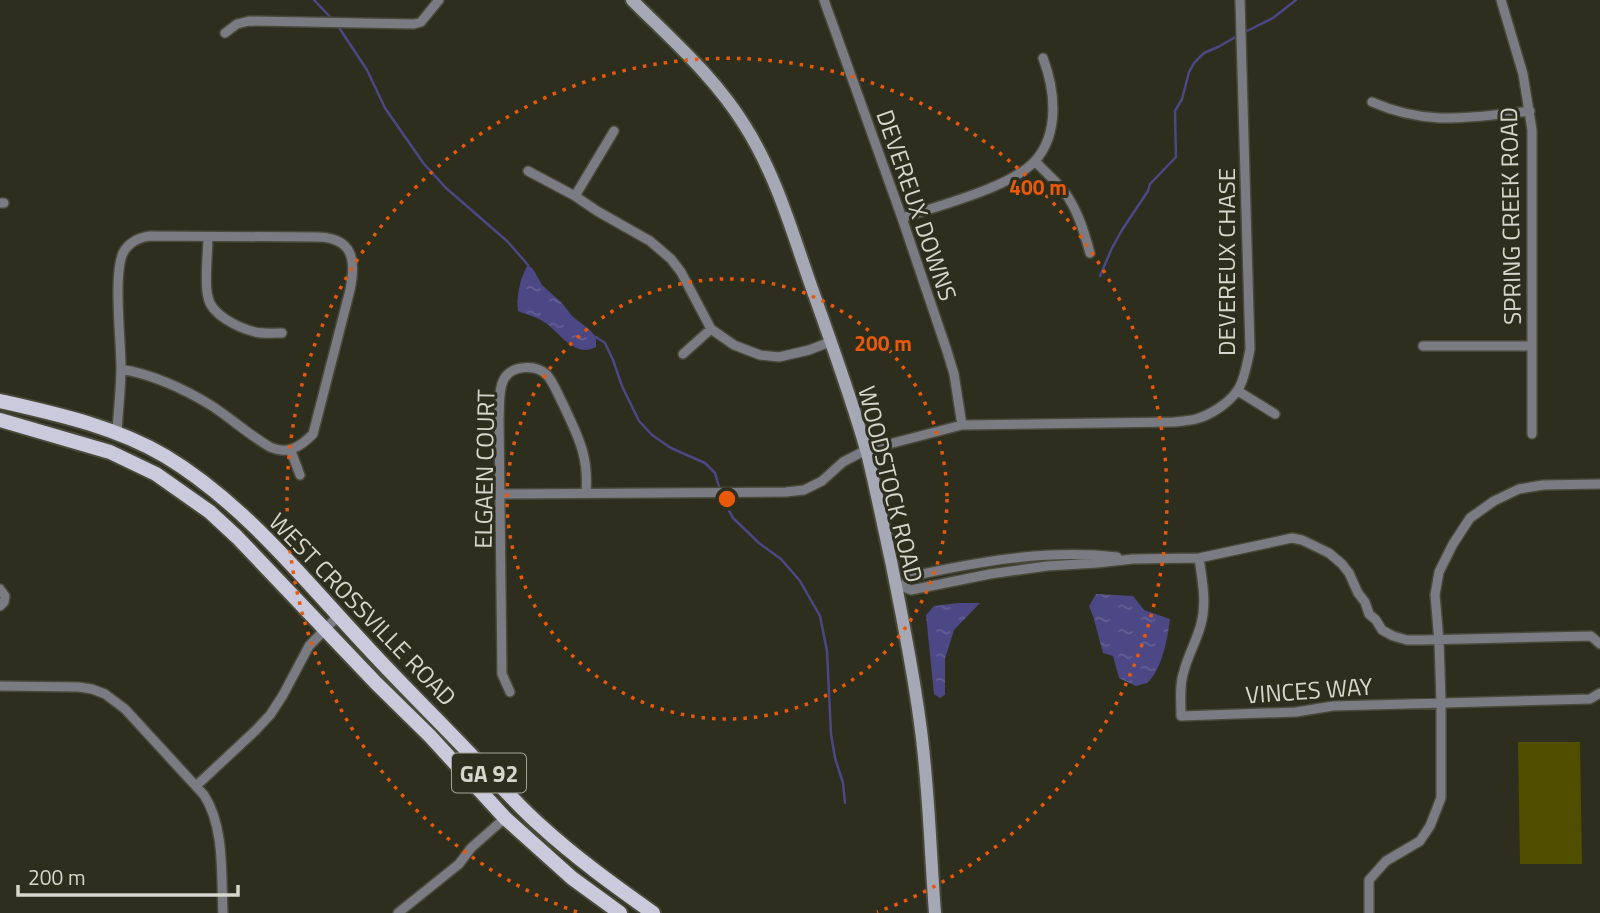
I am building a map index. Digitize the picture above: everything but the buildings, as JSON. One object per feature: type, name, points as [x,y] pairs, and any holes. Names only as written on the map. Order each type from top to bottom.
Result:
[{"type":"main road","name":"WEST CROSSVILLE ROAD","points":[[0,401],[61,415],[117,433],[163,455],[224,499],[269,541],[540,825],[653,913]]},
{"type":"main road","name":"WEST CROSSVILLE ROAD","points":[[0,420],[110,452],[156,474],[211,512],[430,736],[505,818],[572,877],[621,913]]},
{"type":"street","points":[[225,33],[237,24],[249,21],[414,24],[421,22],[439,0]]},
{"type":"street","name":"WOODSTOCK ROAD","points":[[632,0],[702,69],[745,125],[762,155],[776,187],[866,450],[900,588],[920,724],[935,913]]},
{"type":"street","name":"DEVEREUX DOWNS","points":[[824,0],[902,218],[954,374],[962,425]]},
{"type":"street","name":"DEVEREUX CHASE","points":[[501,494],[804,490],[822,481],[844,462],[866,450],[962,425],[1174,422],[1195,419],[1226,403],[1238,391],[1250,349],[1240,0]]},
{"type":"street","name":"SPRING CREEK ROAD","points":[[1501,0],[1523,74],[1530,111],[1533,150],[1532,434]]},
{"type":"street","points":[[902,218],[995,186],[1012,178],[1035,161],[1048,136],[1052,117],[1052,92],[1043,58]]},
{"type":"street","points":[[1372,102],[1403,113],[1436,119],[1530,111]]},
{"type":"street","points":[[575,196],[614,131]]},
{"type":"street","points":[[1035,161],[1064,191],[1073,206],[1090,253]]},
{"type":"street","points":[[528,171],[650,241],[671,259],[681,272],[712,329],[734,345],[760,355],[779,357],[830,342]]},
{"type":"street","points":[[117,433],[121,369],[119,277],[121,257],[127,247],[142,237],[150,236],[327,237],[340,242],[350,253],[354,267],[350,290],[313,434],[291,451],[270,447],[210,405],[166,381],[121,369]]},
{"type":"street","points":[[208,237],[207,292],[211,306],[219,314],[245,329],[262,333],[282,333]]},
{"type":"street","points":[[682,354],[712,329]]},
{"type":"street","points":[[1423,346],[1532,346]]},
{"type":"street","name":"ELGAEN COURT","points":[[510,692],[502,674],[500,392],[504,379],[513,371],[523,366],[533,368],[546,374],[556,390],[582,445],[586,463],[586,493]]},
{"type":"street","points":[[1238,391],[1275,414]]},
{"type":"street","points":[[291,451],[300,475]]},
{"type":"street","points":[[1369,913],[1369,880],[1386,861],[1420,841],[1430,826],[1441,798],[1441,702],[1435,595],[1439,572],[1470,518],[1494,501],[1519,489],[1542,485],[1600,484]]},
{"type":"street","points":[[900,588],[908,577],[1037,556],[1091,554],[1133,559],[1199,558],[1292,538],[1329,553],[1342,564],[1365,602],[1369,614],[1382,630],[1393,636],[1408,640],[1591,636],[1600,644]]},
{"type":"street","name":"VINCES WAY","points":[[1199,558],[1204,608],[1202,624],[1183,672],[1181,716],[1296,712],[1333,706],[1590,699],[1600,693]]},
{"type":"street","points":[[0,589],[5,596],[0,606]]},
{"type":"street","points":[[196,786],[270,715],[284,695],[309,646],[338,616]]},
{"type":"street","points":[[0,686],[92,689],[105,694],[125,709],[210,804],[218,824],[223,913]]},
{"type":"street","points":[[398,913],[459,864],[471,848],[505,818]]},
{"type":"shaded area","points":[[1518,742],[1580,742],[1582,864],[1520,864]]},
{"type":"water","points":[[528,265],[542,285],[596,337],[596,347],[588,350],[574,347],[544,322],[518,311],[519,288]]},
{"type":"water","points":[[1096,594],[1133,596],[1144,610],[1170,619],[1160,662],[1147,683],[1136,686],[1119,678],[1113,656],[1103,653],[1089,606]]},
{"type":"water","points":[[980,603],[954,630],[945,659],[945,695],[940,698],[934,694],[926,615],[934,606]]},
{"type":"waterway","points":[[314,0],[334,21]]},
{"type":"waterway","points":[[1245,32],[1273,18],[1296,0]]},
{"type":"waterway","points":[[338,26],[367,70],[385,108],[424,164],[446,188],[507,241],[528,265]]},
{"type":"waterway","points":[[1100,276],[1112,248],[1150,184],[1176,157],[1175,111],[1194,63],[1204,53],[1239,35]]},
{"type":"waterway","points":[[596,337],[605,343],[639,421],[652,435],[671,448],[705,463],[715,473],[720,490]]},
{"type":"waterway","points":[[722,497],[733,518],[759,543],[781,559],[800,581],[820,616],[827,651],[831,734],[845,803]]}]
